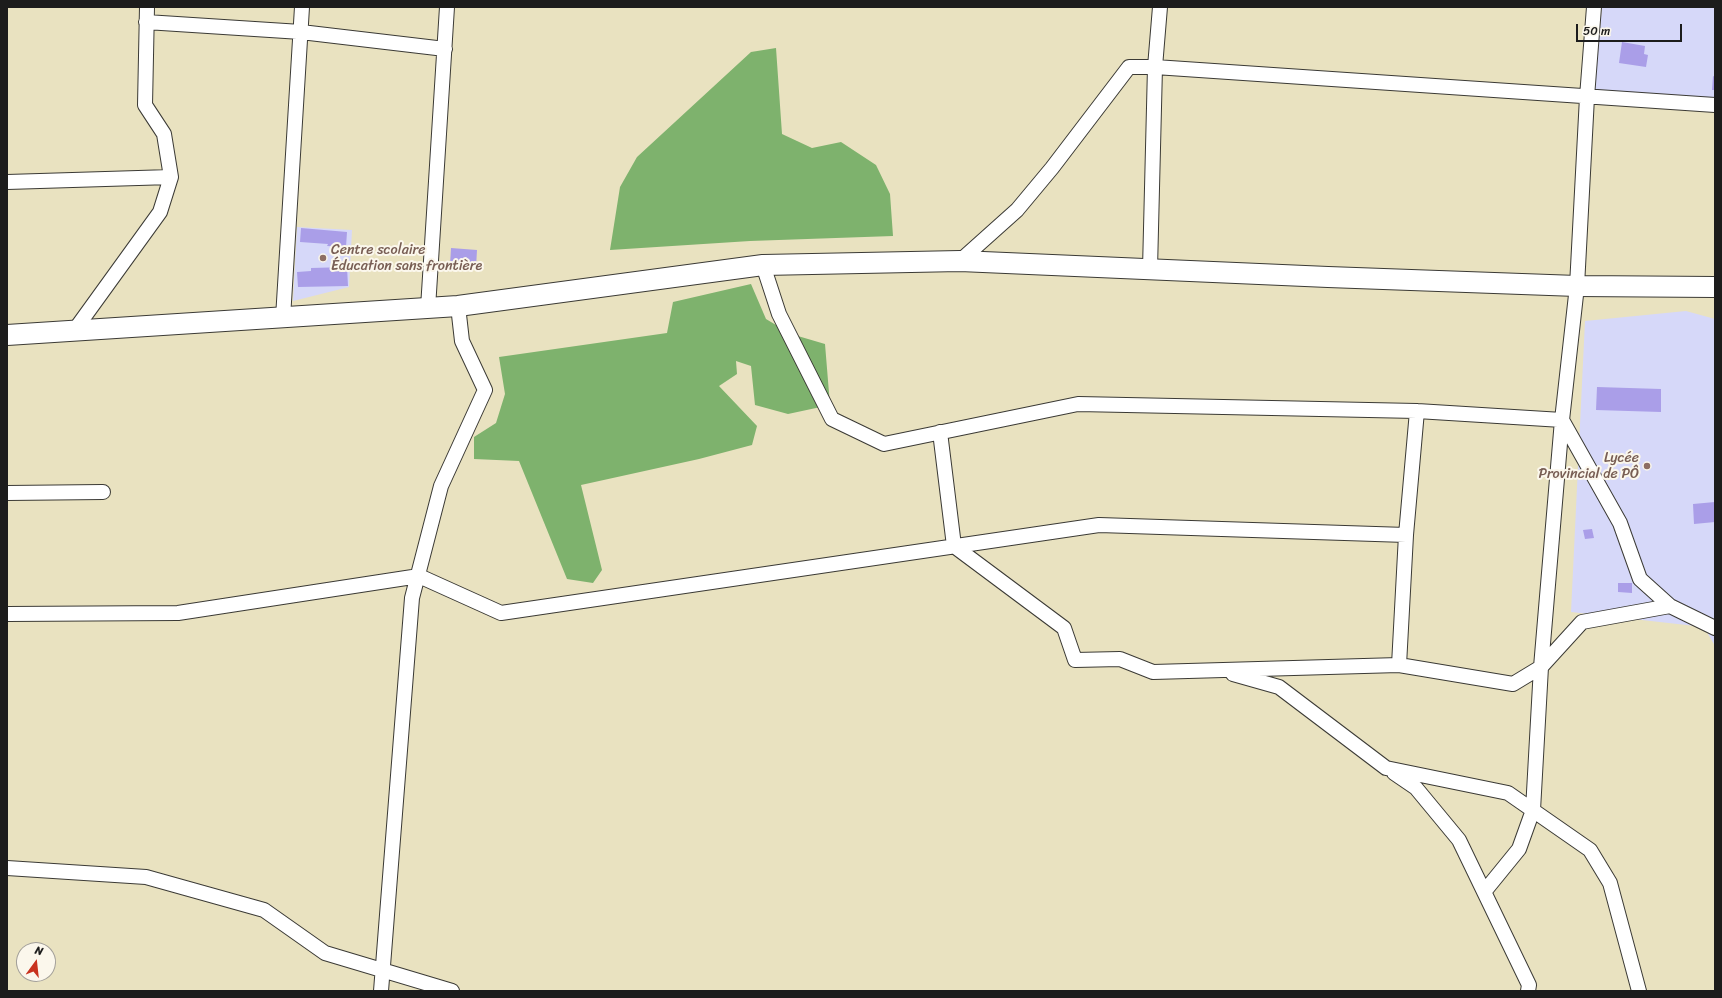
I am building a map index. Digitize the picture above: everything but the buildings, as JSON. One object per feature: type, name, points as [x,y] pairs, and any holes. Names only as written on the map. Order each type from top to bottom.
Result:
[{"type":"main road","points":[[7,335],[458,306],[763,265],[960,261],[1320,277],[1577,286],[1715,287]]},
{"type":"street","points":[[74,331],[160,212],[171,177],[164,134],[145,105],[147,7]]},
{"type":"street","points":[[283,318],[302,7]]},
{"type":"street","points":[[428,308],[447,7]]},
{"type":"street","points":[[1150,269],[1155,67],[1160,7]]},
{"type":"street","points":[[1484,892],[1519,849],[1533,810],[1541,667],[1562,420],[1577,286],[1587,97],[1594,7]]},
{"type":"street","points":[[146,22],[301,32],[445,49]]},
{"type":"street","points":[[960,261],[1017,210],[1052,168],[1129,67],[1155,67],[1715,105]]},
{"type":"street","points":[[7,182],[171,177]]},
{"type":"street","points":[[763,265],[779,314],[832,419],[884,444],[1078,404],[1417,410],[1562,420]]},
{"type":"street","points":[[381,991],[412,598],[419,576],[441,486],[484,390],[462,341],[458,306]]},
{"type":"street","points":[[1399,665],[1406,534],[1417,410]]},
{"type":"street","points":[[1562,420],[1620,523],[1640,579],[1670,606],[1715,628]]},
{"type":"street","points":[[940,432],[954,546],[1064,628],[1075,660],[1120,659],[1153,672],[1399,665],[1513,684],[1541,667],[1582,622],[1670,606]]},
{"type":"street","points":[[7,493],[102,492]]},
{"type":"street","points":[[7,614],[178,613],[419,576],[501,613],[1099,525],[1406,534]]},
{"type":"street","points":[[1219,670],[1279,688],[1386,768],[1416,788],[1459,840],[1529,985],[1528,991]]},
{"type":"street","points":[[1386,768],[1508,793],[1590,850],[1610,883],[1640,991]]},
{"type":"street","points":[[7,868],[146,877],[264,910],[325,953],[452,991]]},
{"type":"shaded area","points":[[1602,7],[1715,7],[1715,99],[1594,92]]},
{"type":"shaded area","name":"Centre scolaire Éducation sans frontière","points":[[297,227],[352,230],[349,287],[293,301]]},
{"type":"shaded area","name":"Lycée Provincial de PÔ","points":[[1686,311],[1715,319],[1715,646],[1704,627],[1571,612],[1585,321]]},
{"type":"green space","points":[[776,48],[782,134],[812,148],[841,142],[876,165],[890,194],[893,236],[750,241],[610,250],[620,187],[637,157],[751,52]]},
{"type":"green space","points":[[751,284],[766,319],[791,334],[825,344],[830,405],[788,414],[755,405],[751,366],[736,361],[737,374],[719,386],[757,426],[752,445],[699,459],[581,485],[602,570],[593,583],[567,579],[519,461],[474,459],[474,437],[496,423],[505,394],[499,357],[667,333],[673,302]]},
{"type":"place","name":"Centre scolaire Éducation sans frontière","points":[[323,258]]},
{"type":"place","name":"Lycée Provincial de PÔ","points":[[1647,466]]}]
